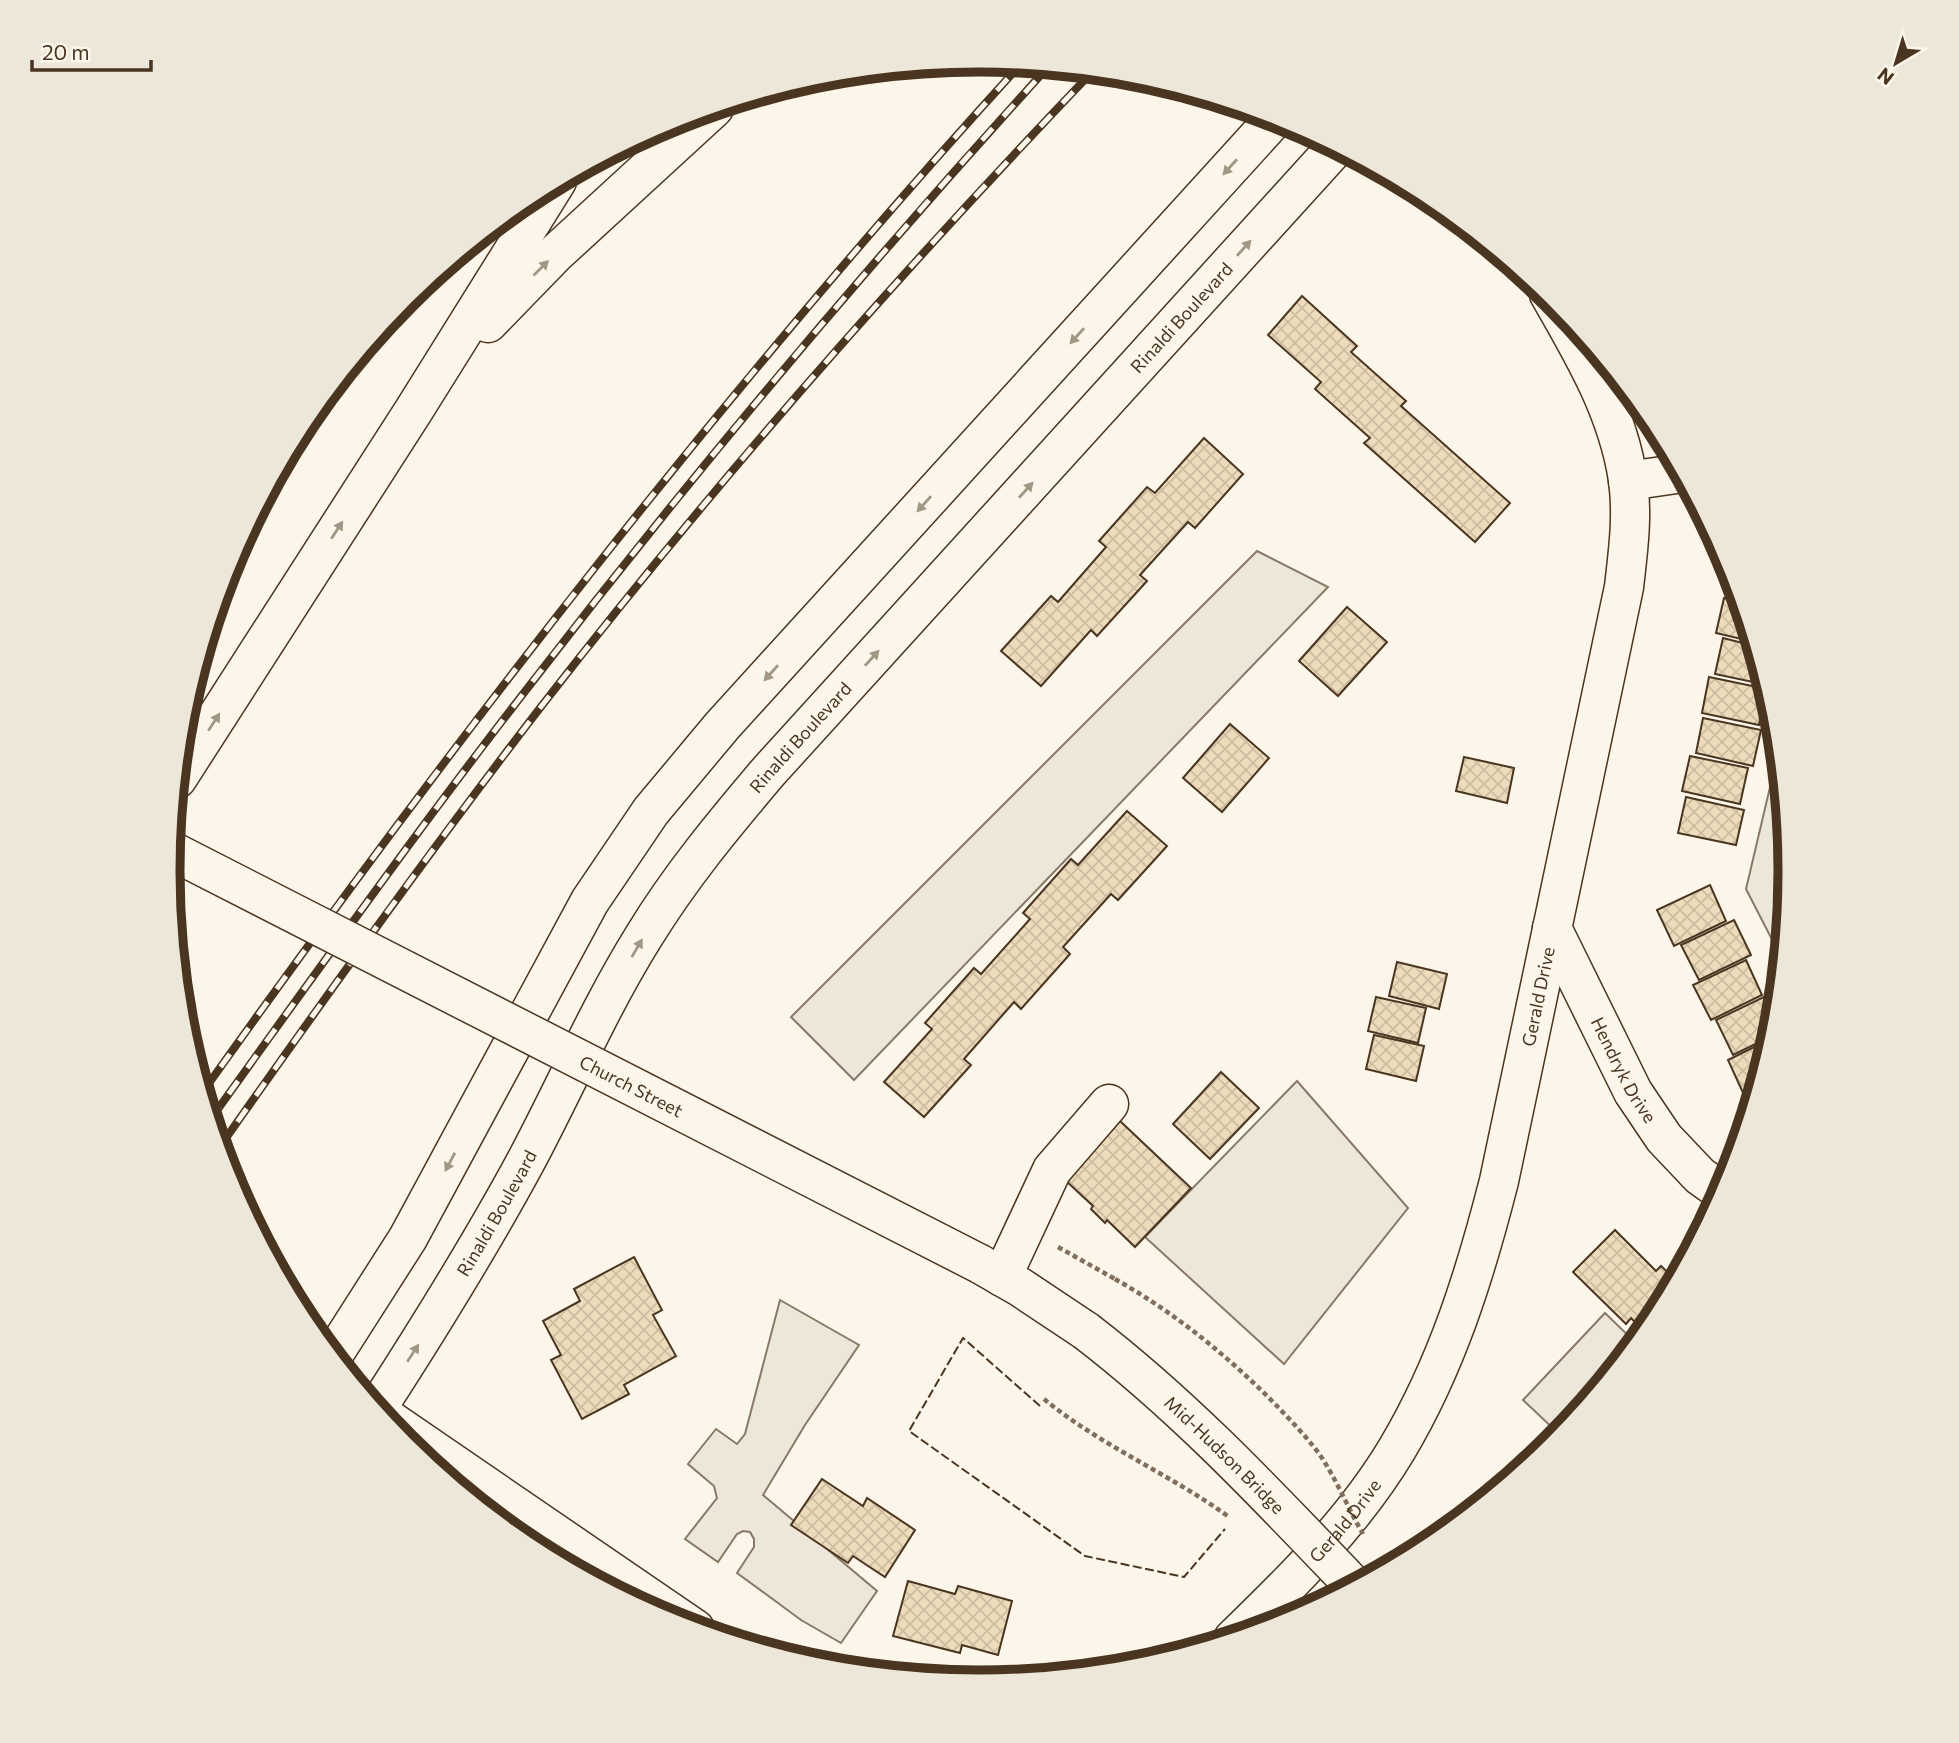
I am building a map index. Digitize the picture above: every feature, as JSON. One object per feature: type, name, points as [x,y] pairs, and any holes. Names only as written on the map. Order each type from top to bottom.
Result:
[{"type":"main road","points":[[414,410],[519,289],[697,124]]},
{"type":"main road","points":[[338,1348],[414,1227],[590,901],[651,811],[722,726],[1268,126]]},
{"type":"main road","name":"Rinaldi Boulevard","points":[[382,1403],[497,1214],[630,959],[702,852],[769,771],[1331,153]]},
{"type":"main road","points":[[188,762],[544,201]]},
{"type":"main road","name":"Gerald Drive","points":[[1247,1625],[1305,1567],[1354,1511],[1396,1451],[1431,1387],[1461,1314],[1499,1181],[1624,587],[1630,534],[1628,481],[1615,425],[1595,374],[1573,335]]},
{"type":"main road","points":[[1628,481],[1673,474]]},
{"type":"main road","name":"Church Street","points":[[180,855],[991,1270],[1056,1309],[1086,1331]]},
{"type":"main road","name":"Hendryk Drive","points":[[1552,928],[1633,1092],[1664,1138],[1700,1176],[1714,1186]]},
{"type":"main road","points":[[991,1270],[1052,1170],[1110,1104]]},
{"type":"main road","name":"Mid-Hudson Bridge","points":[[1086,1331],[1125,1361],[1194,1422],[1349,1580]]},
{"type":"main road","points":[[412,1435],[657,1603]]},
{"type":"path","points":[[1115,1279],[1167,1310],[1249,1378],[1293,1422],[1322,1459],[1364,1536]]},
{"type":"path","points":[[1044,1399],[1092,1435],[1188,1490],[1230,1518]]},
{"type":"shaded area","points":[[1257,551],[1328,587],[854,1080],[791,1017]]},
{"type":"shaded area","points":[[1773,775],[1778,819],[1779,872],[1775,946],[1746,889]]},
{"type":"shaded area","points":[[1297,1081],[1408,1208],[1284,1364],[1145,1237]]},
{"type":"shaded area","points":[[780,1300],[859,1345],[805,1425],[763,1495],[877,1591],[841,1643],[801,1620],[737,1573],[754,1547],[750,1532],[737,1534],[718,1562],[685,1539],[717,1498],[714,1486],[688,1464],[716,1429],[737,1444],[745,1434]]},
{"type":"shaded area","points":[[1605,1313],[1629,1337],[1581,1399],[1553,1428],[1523,1400]]},
{"type":"building","points":[[1302,296],[1357,346],[1351,352],[1406,401],[1401,406],[1510,503],[1475,542],[1364,443],[1370,438],[1315,389],[1321,382],[1268,335]]},
{"type":"building","points":[[1204,438],[1243,474],[1195,528],[1188,522],[1140,575],[1147,581],[1097,636],[1091,630],[1041,686],[1001,651],[1051,596],[1058,602],[1106,547],[1099,541],[1147,487],[1155,493]]},
{"type":"building","points":[[1724,598],[1731,600],[1745,640],[1716,633]]},
{"type":"building","points":[[1347,607],[1387,642],[1338,696],[1299,661]]},
{"type":"building","points":[[1723,638],[1746,644],[1756,683],[1715,674]]},
{"type":"building","points":[[1709,677],[1757,687],[1763,709],[1759,725],[1702,713]]},
{"type":"building","points":[[1703,718],[1761,730],[1753,766],[1696,753]]},
{"type":"building","points":[[1230,724],[1269,758],[1222,812],[1183,778]]},
{"type":"building","points":[[1690,756],[1748,768],[1740,804],[1682,791]]},
{"type":"building","points":[[1464,757],[1514,768],[1507,803],[1456,791]]},
{"type":"building","points":[[1686,797],[1744,810],[1736,845],[1678,833]]},
{"type":"building","points":[[1127,811],[1167,846],[1118,900],[1111,894],[1063,947],[1070,954],[1021,1009],[1014,1002],[964,1059],[971,1065],[924,1117],[884,1082],[932,1029],[925,1023],[974,968],[981,974],[1030,919],[1023,913],[1071,859],[1078,865]]},
{"type":"building","points":[[1710,885],[1726,921],[1674,946],[1657,910]]},
{"type":"building","points":[[1734,920],[1751,955],[1699,980],[1681,945]]},
{"type":"building","points":[[1746,960],[1762,995],[1711,1020],[1693,985]]},
{"type":"building","points":[[1397,962],[1447,974],[1439,1009],[1389,996]]},
{"type":"building","points":[[1376,997],[1426,1008],[1418,1043],[1368,1031]]},
{"type":"building","points":[[1769,997],[1761,1041],[1733,1055],[1716,1020]]},
{"type":"building","points":[[1374,1035],[1424,1046],[1416,1081],[1366,1069]]},
{"type":"building","points":[[1760,1044],[1747,1094],[1744,1095],[1728,1060]]},
{"type":"building","points":[[1221,1072],[1259,1108],[1210,1159],[1173,1124]]},
{"type":"building","points":[[1120,1121],[1191,1188],[1135,1247],[1107,1220],[1105,1223],[1091,1209],[1093,1206],[1065,1180]]},
{"type":"building","points":[[1615,1230],[1656,1271],[1661,1266],[1670,1274],[1638,1325],[1631,1318],[1626,1324],[1573,1272]]},
{"type":"building","points":[[634,1257],[662,1310],[653,1315],[676,1356],[624,1385],[629,1394],[582,1419],[551,1360],[561,1355],[543,1321],[580,1301],[574,1289]]},
{"type":"building","points":[[822,1479],[863,1506],[867,1498],[915,1530],[885,1577],[853,1556],[848,1563],[791,1525]]},
{"type":"building","points":[[908,1581],[955,1594],[958,1586],[1012,1601],[998,1655],[962,1645],[960,1653],[893,1636]]},
{"type":"railway","points":[[209,1084],[396,827],[596,566],[804,312],[1013,73]]},
{"type":"railway","points":[[217,1111],[443,799],[649,533],[845,297],[1042,74]]},
{"type":"railway","points":[[226,1139],[417,871],[605,625],[808,382],[1085,79]]},
{"type":"fence","points":[[1040,1406],[963,1338],[909,1431],[1085,1556],[1184,1577],[1225,1529]]}]
